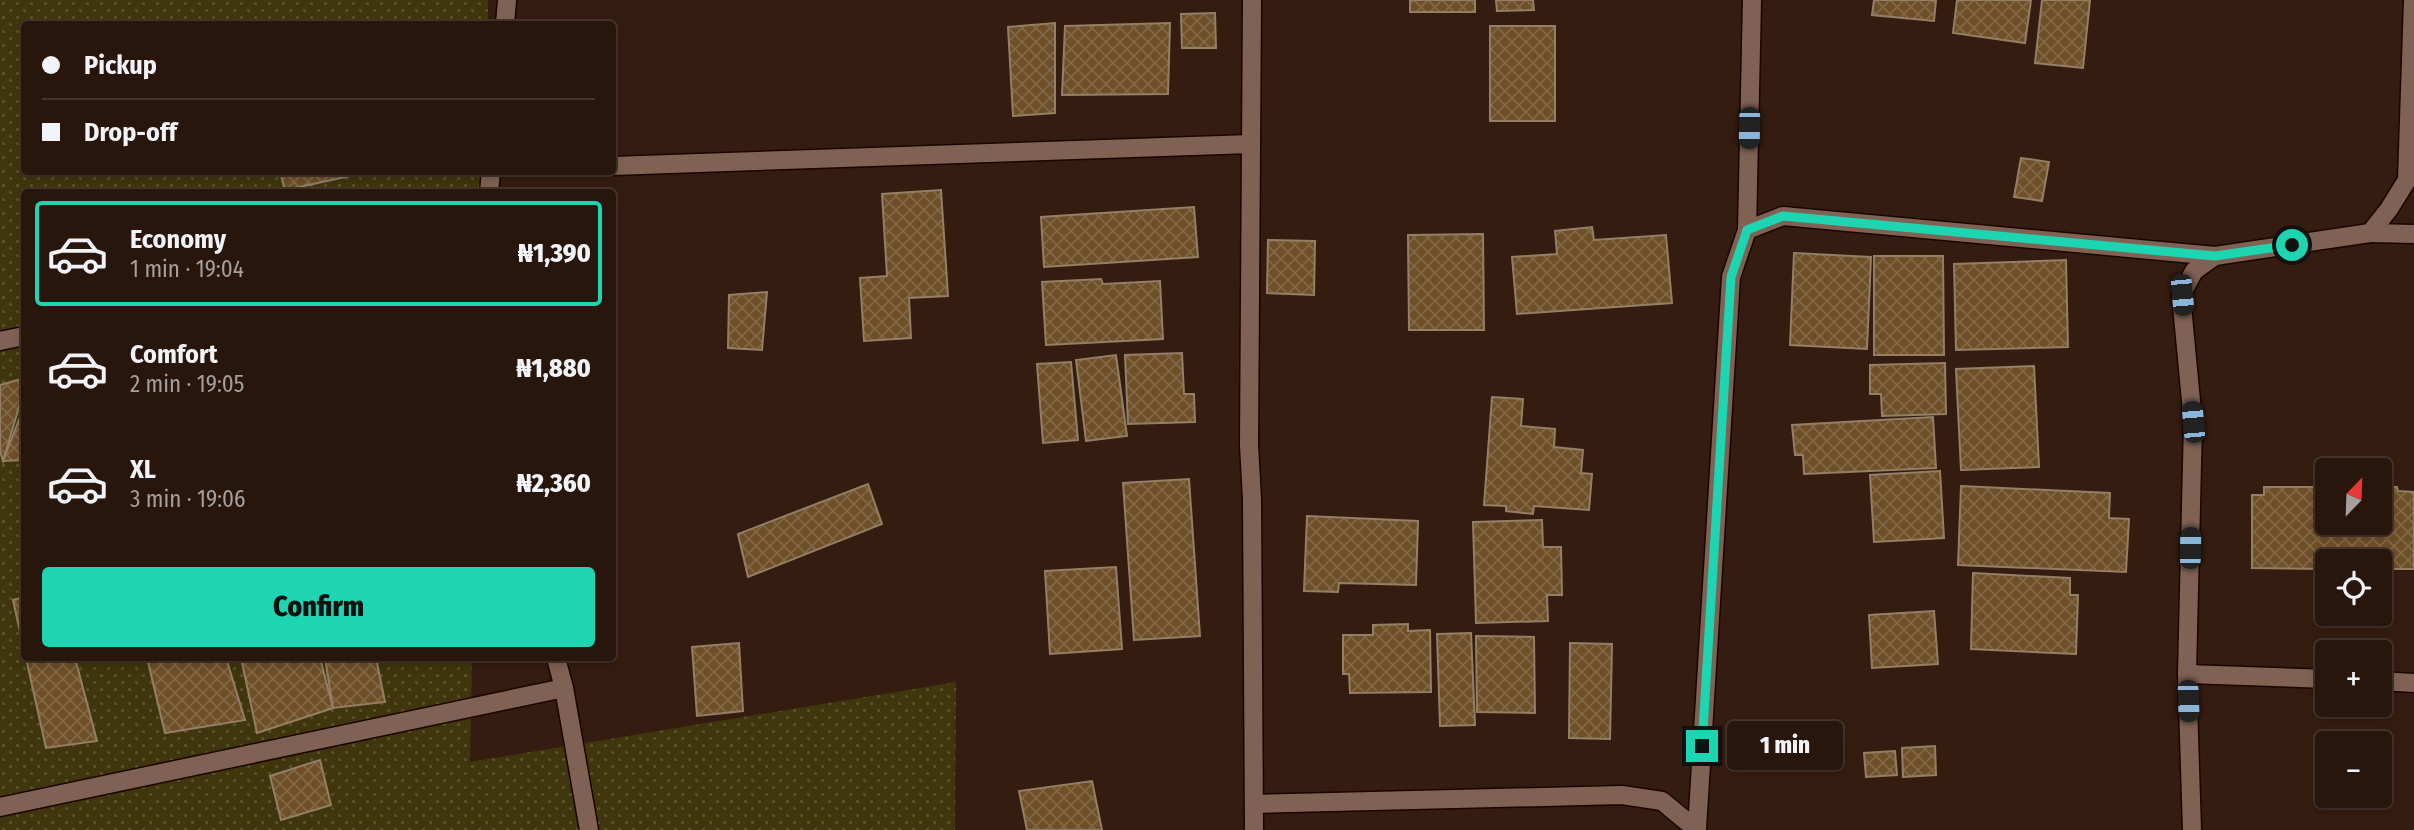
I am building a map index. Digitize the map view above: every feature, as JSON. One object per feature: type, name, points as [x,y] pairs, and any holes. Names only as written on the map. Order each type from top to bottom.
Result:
[{"type":"street","points":[[505,21],[507,0]]},
{"type":"street","points":[[1252,0],[1249,445],[1252,499],[1254,830]]},
{"type":"street","points":[[1697,829],[1731,277],[1747,230],[1752,0]]},
{"type":"street","points":[[2370,233],[2407,180],[2413,0]]},
{"type":"street","points":[[616,166],[1251,144]]},
{"type":"street","points":[[1747,230],[1783,216],[2215,256],[2370,233],[2414,234]]},
{"type":"street","points":[[2192,830],[2187,674],[2193,422],[2182,295],[2194,271],[2215,256]]},
{"type":"street","points":[[0,341],[21,337]]},
{"type":"street","points":[[556,661],[564,688],[589,830]]},
{"type":"street","points":[[2187,674],[2315,679]]},
{"type":"street","points":[[2392,682],[2414,683]]},
{"type":"street","points":[[0,807],[564,688]]},
{"type":"street","points":[[1254,804],[1622,795],[1662,801],[1697,829]]},
{"type":"shaded area","points":[[0,0],[488,0],[488,21],[21,21],[21,175],[491,175],[489,189],[21,189],[21,661],[472,661],[470,762],[956,682],[955,830],[0,830]]},
{"type":"building","points":[[1410,0],[1475,0],[1475,12],[1410,12]]},
{"type":"building","points":[[1496,0],[1533,0],[1534,10],[1497,11]]},
{"type":"building","points":[[1874,0],[1936,0],[1934,21],[1872,15]]},
{"type":"building","points":[[1957,0],[2031,0],[2025,43],[1953,33]]},
{"type":"building","points":[[2042,0],[2090,0],[2083,68],[2035,63]]},
{"type":"building","points":[[1215,13],[1216,48],[1182,48],[1181,14]]},
{"type":"building","points":[[1055,23],[1055,113],[1013,116],[1008,27]]},
{"type":"building","points":[[1170,23],[1168,94],[1062,95],[1065,26]]},
{"type":"building","points":[[1490,26],[1555,26],[1555,121],[1490,121]]},
{"type":"building","points":[[2021,158],[2049,162],[2042,201],[2014,197]]},
{"type":"building","points":[[281,175],[355,175],[290,189],[285,189]]},
{"type":"building","points":[[941,190],[948,296],[909,298],[911,338],[864,341],[860,278],[887,276],[882,194]]},
{"type":"building","points":[[1194,207],[1198,257],[1044,267],[1041,217]]},
{"type":"building","points":[[1592,227],[1594,240],[1666,235],[1672,303],[1517,314],[1512,257],[1557,254],[1555,231]]},
{"type":"building","points":[[1483,234],[1484,330],[1409,330],[1408,235]]},
{"type":"building","points":[[1268,240],[1315,241],[1314,295],[1267,293]]},
{"type":"building","points":[[1794,253],[1871,257],[1867,349],[1790,345]]},
{"type":"building","points":[[1874,256],[1943,256],[1944,355],[1874,355]]},
{"type":"building","points":[[2066,260],[2068,347],[1956,350],[1954,264]]},
{"type":"building","points":[[1101,279],[1103,284],[1160,281],[1163,339],[1046,345],[1042,282]]},
{"type":"building","points":[[767,292],[762,350],[728,348],[729,295]]},
{"type":"building","points":[[1182,353],[1184,394],[1194,394],[1195,422],[1128,424],[1125,355]]},
{"type":"building","points":[[1116,355],[1127,436],[1086,441],[1076,360]]},
{"type":"building","points":[[1071,362],[1078,440],[1043,443],[1037,364]]},
{"type":"building","points":[[1945,363],[1946,414],[1882,416],[1881,394],[1870,394],[1870,365]]},
{"type":"building","points":[[2034,366],[2039,467],[1961,470],[1956,369]]},
{"type":"building","points":[[21,379],[21,400],[3,461],[0,451],[0,385]]},
{"type":"building","points":[[1492,397],[1523,399],[1521,426],[1555,429],[1554,447],[1583,450],[1581,473],[1592,474],[1589,510],[1534,506],[1533,514],[1506,511],[1506,506],[1484,505]]},
{"type":"building","points":[[21,415],[21,460],[3,461]]},
{"type":"building","points":[[1933,417],[1936,468],[1804,474],[1803,455],[1795,455],[1792,425]]},
{"type":"building","points":[[1940,471],[1944,538],[1874,542],[1870,475]]},
{"type":"building","points":[[1189,479],[1200,636],[1134,640],[1123,483]]},
{"type":"building","points":[[868,484],[882,524],[748,577],[738,534]]},
{"type":"building","points":[[1961,486],[2110,493],[2109,518],[2129,519],[2126,572],[1958,565]]},
{"type":"building","points":[[2264,487],[2315,487],[2315,536],[2392,536],[2392,487],[2397,487],[2398,491],[2414,492],[2414,569],[2392,569],[2392,549],[2315,549],[2315,569],[2252,568],[2252,495],[2264,495]]},
{"type":"building","points":[[1307,516],[1418,521],[1416,585],[1339,583],[1338,592],[1304,591]]},
{"type":"building","points":[[1542,520],[1543,547],[1561,547],[1562,595],[1547,595],[1548,621],[1476,623],[1473,522]]},
{"type":"building","points":[[1116,567],[1122,649],[1050,654],[1045,571]]},
{"type":"building","points":[[1973,573],[2070,578],[2070,595],[2078,595],[2076,654],[1971,649]]},
{"type":"building","points":[[21,598],[21,636],[13,600]]},
{"type":"building","points":[[1934,611],[1938,664],[1872,668],[1869,615]]},
{"type":"building","points":[[1408,624],[1408,631],[1430,630],[1431,692],[1350,693],[1349,674],[1343,674],[1343,635],[1373,635],[1373,625]]},
{"type":"building","points":[[1471,633],[1475,725],[1440,726],[1437,634]]},
{"type":"building","points":[[1476,636],[1534,637],[1535,713],[1477,712]]},
{"type":"building","points":[[739,643],[743,711],[697,716],[692,647]]},
{"type":"building","points":[[1570,643],[1612,644],[1610,739],[1569,738]]},
{"type":"building","points":[[27,661],[76,661],[97,741],[46,748]]},
{"type":"building","points":[[148,661],[227,661],[245,720],[165,733]]},
{"type":"building","points":[[242,661],[321,661],[333,708],[257,733]]},
{"type":"building","points":[[325,661],[377,661],[385,702],[333,708]]},
{"type":"building","points":[[1935,746],[1936,775],[1903,777],[1902,748]]},
{"type":"building","points":[[1895,751],[1897,775],[1866,777],[1864,753]]},
{"type":"building","points":[[320,760],[331,805],[281,820],[270,776]]},
{"type":"building","points":[[1092,781],[1102,830],[1027,830],[1019,791]]},
{"type":"route","points":[[1702,746],[1731,277],[1747,230],[1783,216],[2215,256],[2292,245]]}]
